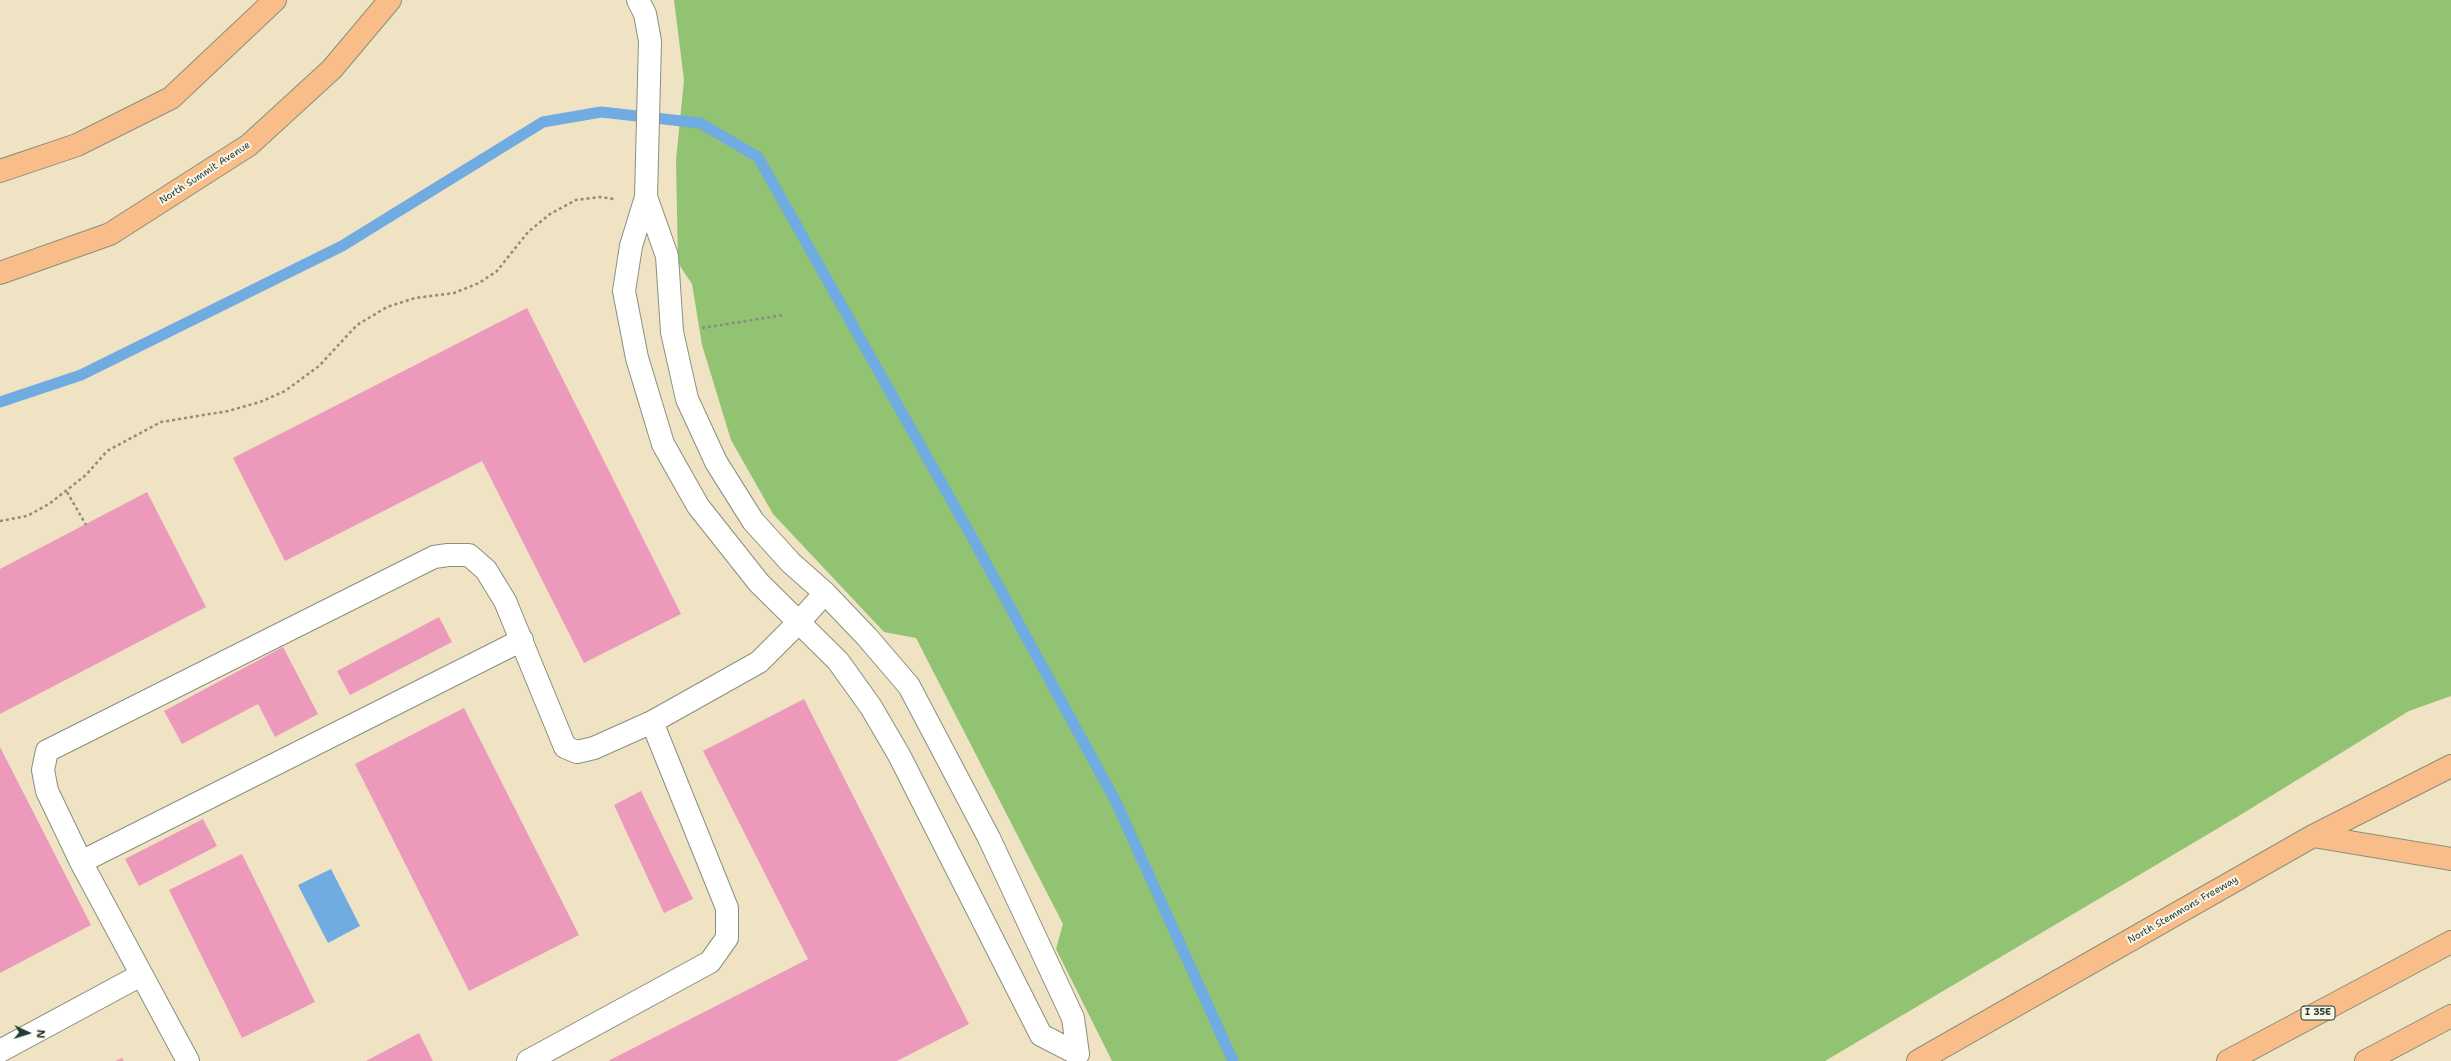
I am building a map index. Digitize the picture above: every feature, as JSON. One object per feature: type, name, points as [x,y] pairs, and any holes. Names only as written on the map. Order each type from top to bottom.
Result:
[{"type":"main road","points":[[0,171],[77,145],[171,98],[275,0]]},
{"type":"main road","name":"North Summit Avenue","points":[[0,274],[110,234],[249,145],[332,69],[390,0]]},
{"type":"main road","name":"North Stemmons Freeway","points":[[1918,1061],[2313,836],[2451,766]]},
{"type":"main road","points":[[2313,836],[2451,859]]},
{"type":"main road","name":"I 35E","points":[[2228,1061],[2451,942]]},
{"type":"main road","points":[[2366,1061],[2451,1016]]},
{"type":"lane","points":[[638,0],[645,14],[650,41],[646,197],[631,246],[624,291],[637,358],[663,444],[698,506],[759,583],[838,661],[871,707],[899,756],[1041,1035],[1076,1059]]},
{"type":"lane","points":[[646,197],[666,256],[672,332],[686,399],[716,462],[753,521],[791,563],[825,593],[909,686],[989,838],[1073,1018],[1076,1059]]},
{"type":"lane","points":[[188,1061],[81,862],[47,791],[43,770],[47,752],[434,557],[448,554],[470,556],[486,570],[505,601],[565,746],[577,752],[594,748],[652,722],[759,662],[799,622],[825,593]]},
{"type":"lane","points":[[81,862],[522,640]]},
{"type":"lane","points":[[528,1061],[710,962],[727,938],[727,908],[652,722]]},
{"type":"lane","points":[[0,1050],[141,975]]},
{"type":"path","points":[[0,521],[27,516],[67,492],[107,451],[136,434],[161,422],[228,411],[260,402],[285,391],[319,366],[357,325],[387,307],[415,298],[454,293],[479,283],[497,271],[528,232],[550,214],[576,200],[600,197],[618,200]]},
{"type":"path","points":[[67,492],[86,524]]},
{"type":"green space","points":[[674,0],[2451,0],[2451,696],[2409,711],[2237,817],[1825,1061],[1112,1061],[1056,949],[1063,924],[916,638],[884,632],[773,514],[731,440],[702,345],[692,284],[678,263],[676,160],[684,80]]},
{"type":"water","points":[[331,869],[360,926],[328,943],[298,885]]},
{"type":"building","points":[[527,308],[681,614],[584,663],[482,461],[285,561],[233,458]]},
{"type":"building","points":[[147,492],[206,607],[0,714],[0,569]]},
{"type":"building","points":[[439,617],[452,642],[350,695],[337,671]]},
{"type":"building","points":[[283,647],[318,714],[275,737],[258,704],[182,744],[164,711]]},
{"type":"building","points":[[804,699],[969,1024],[897,1061],[608,1061],[808,959],[703,751]]},
{"type":"building","points":[[464,708],[579,935],[469,991],[355,764]]},
{"type":"building","points":[[0,747],[91,925],[0,973]]},
{"type":"building","points":[[641,791],[693,899],[664,913],[614,805]]},
{"type":"building","points":[[203,819],[217,846],[139,886],[125,859]]},
{"type":"building","points":[[242,854],[315,1002],[242,1038],[169,890]]},
{"type":"building","points":[[419,1033],[433,1061],[366,1061]]},
{"type":"building","points":[[122,1058],[124,1061],[115,1061]]},
{"type":"waterway","points":[[0,402],[81,375],[342,246],[543,122],[601,112],[700,123],[758,157],[973,539],[1116,802],[1233,1061]]}]
